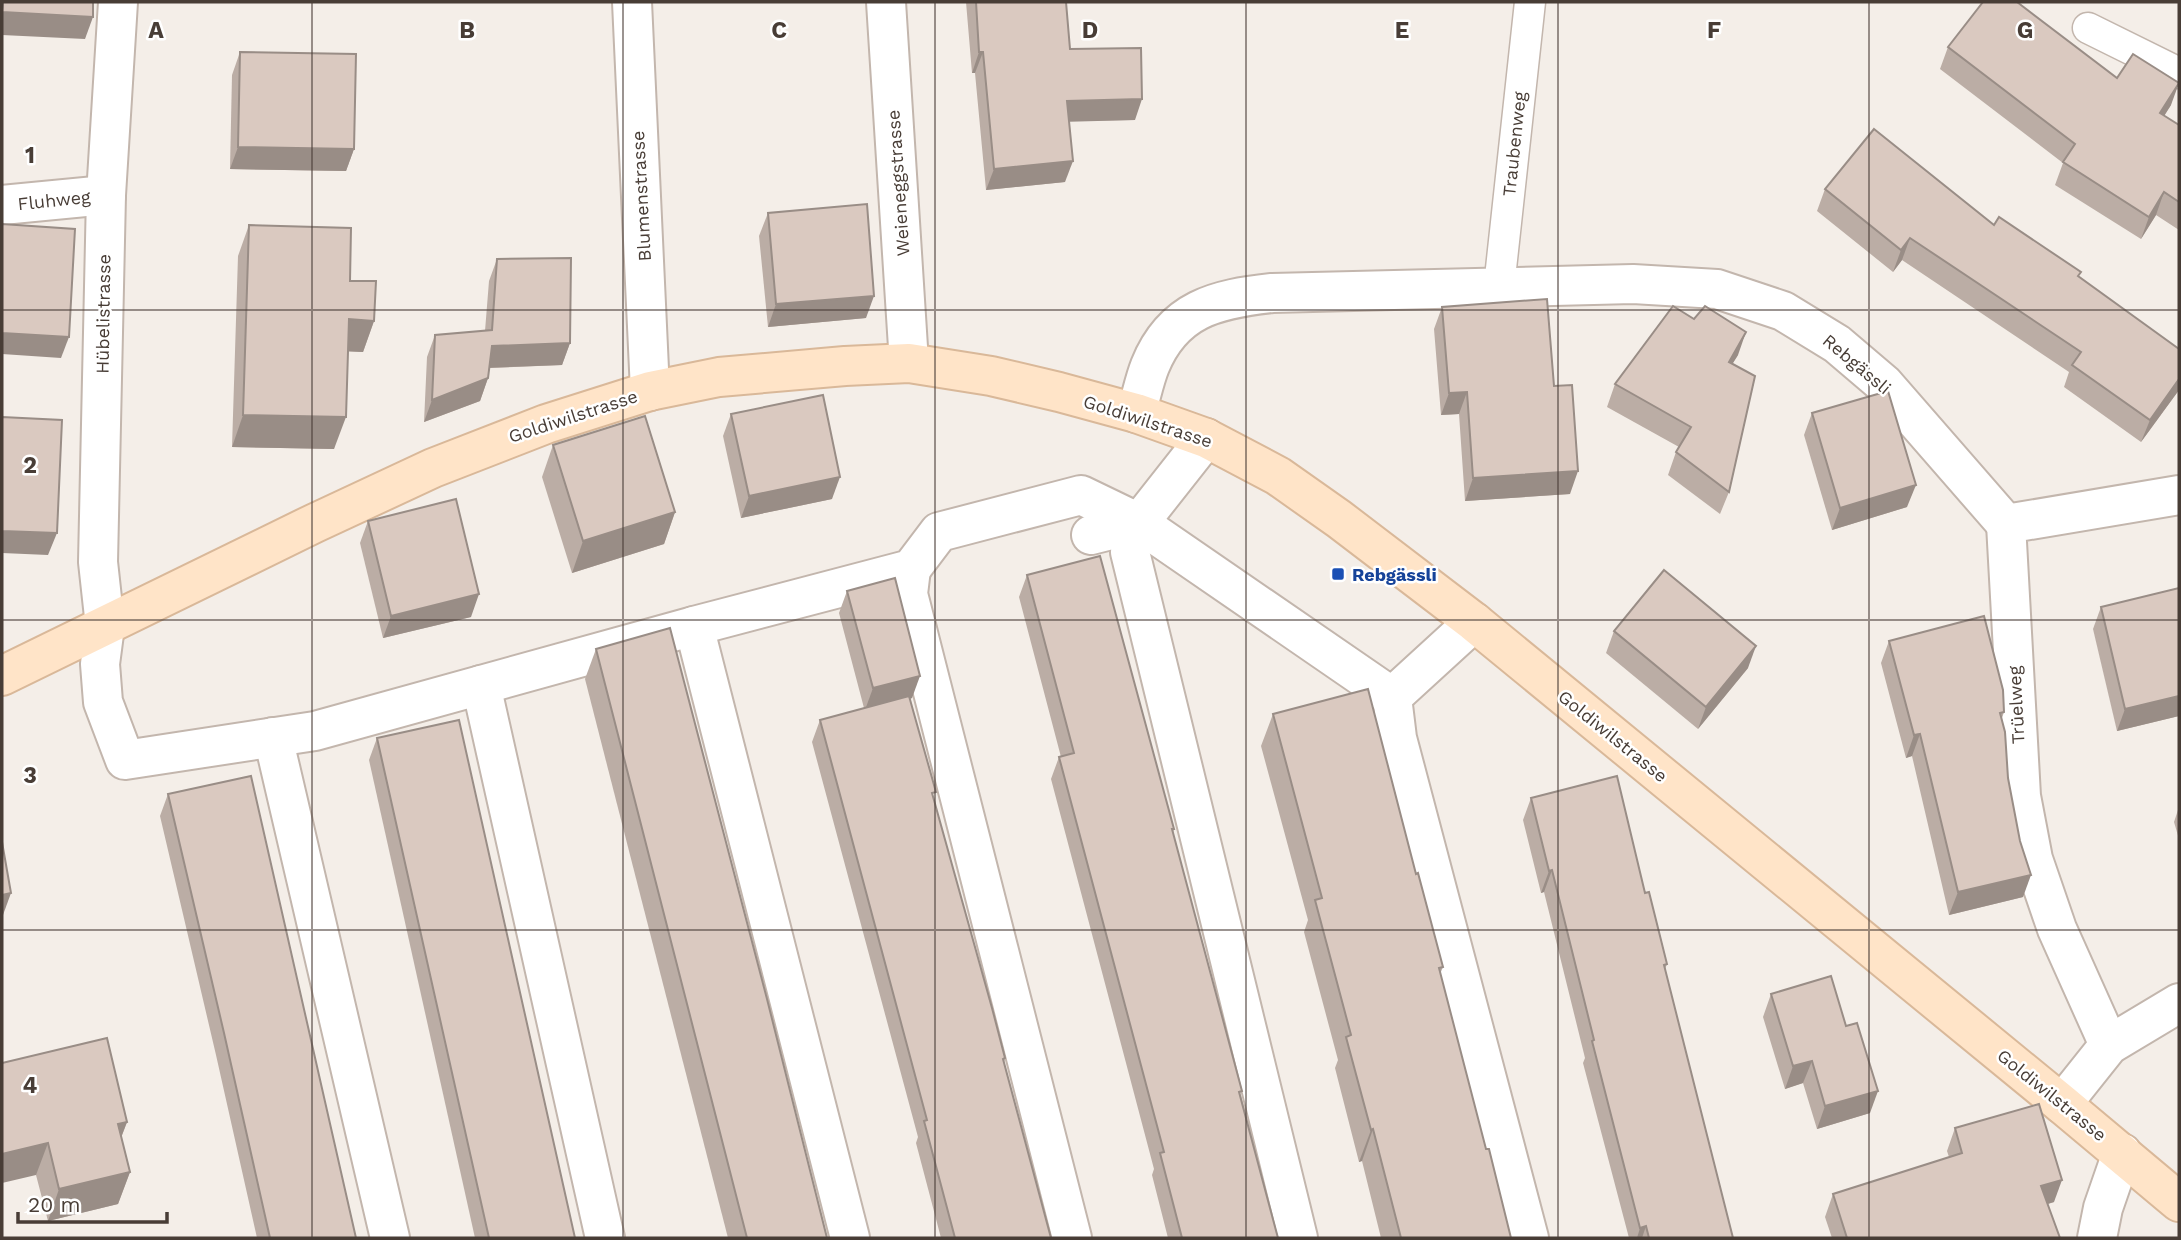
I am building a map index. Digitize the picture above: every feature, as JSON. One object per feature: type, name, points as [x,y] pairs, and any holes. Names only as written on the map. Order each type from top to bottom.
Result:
[{"type":"street","name":"Hübelistrasse","points":[[118,2],[106,195],[98,562],[105,626],[100,664],[103,702],[124,760],[273,737]]},
{"type":"street","name":"Blumenstrasse","points":[[632,2],[650,391]]},
{"type":"street","name":"Weieneggstrasse","points":[[886,2],[909,363]]},
{"type":"street","name":"Fluhweg","points":[[2,205],[106,195]]},
{"type":"street","name":"Rebgässli","points":[[1136,413],[1150,367],[1163,339],[1185,318],[1209,305],[1236,297],[1272,293],[1633,284],[1717,289],[1783,311],[1837,344],[1884,384],[2006,524]]},
{"type":"street","name":"Goldiwilstrasse","points":[[2,676],[433,468],[546,424],[650,391],[719,377],[909,363],[991,376],[1136,413],[1206,438],[1278,476],[1474,622],[2179,1202]]},
{"type":"street","points":[[1206,438],[1139,523],[1130,552],[1298,1238]]},
{"type":"street","points":[[1072,1238],[908,594],[911,569],[939,532],[1081,495],[1139,523],[1392,697],[1398,737],[1529,1238]]},
{"type":"street","points":[[2006,524],[2179,495]]},
{"type":"street","points":[[1091,535],[1139,523]]},
{"type":"street","name":"Trüelweg","points":[[2006,524],[2021,796],[2034,859],[2057,929],[2109,1045]]},
{"type":"street","points":[[390,1238],[273,737],[315,731],[911,569]]},
{"type":"street","points":[[1392,697],[1474,622]]},
{"type":"street","points":[[694,626],[850,1238]]},
{"type":"street","points":[[481,685],[605,1238]]},
{"type":"street","points":[[2062,1104],[2109,1045],[2179,1003]]},
{"type":"street","points":[[2097,1238],[2122,1153]]},
{"type":"lane","name":"Traubenweg","points":[[1499,287],[1530,2]]},
{"type":"lane","points":[[2088,28],[2179,73]]},
{"type":"building","points":[[3,2],[93,2],[93,17],[2,12]]},
{"type":"building","points":[[976,2],[1066,2],[1070,49],[1141,48],[1142,99],[1067,101],[1073,161],[994,169],[983,52],[979,52]]},
{"type":"building","points":[[1983,2],[2017,2],[2117,78],[2133,54],[2179,83],[2160,113],[2179,125],[2179,202],[2164,192],[2149,217],[2063,162],[2075,144],[1948,47]]},
{"type":"building","points":[[240,52],[356,54],[354,149],[238,147]]},
{"type":"building","points":[[1874,129],[1994,225],[1999,217],[2081,272],[2078,276],[2179,349],[2179,379],[2150,420],[2072,365],[2081,352],[1910,238],[1901,250],[1825,189]]},
{"type":"building","points":[[867,204],[874,296],[776,304],[768,213]]},
{"type":"building","points":[[2,224],[75,229],[69,337],[2,333]]},
{"type":"building","points":[[249,225],[351,228],[350,281],[376,281],[374,321],[349,319],[346,417],[243,415]]},
{"type":"building","points":[[571,258],[570,343],[492,346],[488,378],[432,400],[435,335],[492,330],[497,259]]},
{"type":"building","points":[[1547,299],[1554,386],[1572,385],[1578,471],[1473,478],[1467,392],[1449,393],[1442,307]]},
{"type":"building","points":[[1673,306],[1694,319],[1705,306],[1746,332],[1729,362],[1755,376],[1729,492],[1676,452],[1691,427],[1615,384]]},
{"type":"building","points":[[1888,391],[1916,485],[1840,508],[1812,413]]},
{"type":"building","points":[[823,395],[840,477],[749,496],[731,414]]},
{"type":"building","points":[[645,416],[675,512],[583,541],[553,445]]},
{"type":"building","points":[[2,417],[62,420],[57,533],[2,531]]},
{"type":"building","points":[[456,499],[479,594],[391,616],[368,521]]},
{"type":"building","points":[[1100,556],[1174,829],[1278,1238],[1182,1238],[1160,1153],[1164,1152],[1059,757],[1074,753],[1027,575]]},
{"type":"building","points":[[1664,570],[1756,646],[1706,707],[1614,631]]},
{"type":"building","points":[[895,578],[920,676],[873,688],[847,591]]},
{"type":"building","points":[[2179,588],[2179,696],[2125,709],[2101,607]]},
{"type":"building","points":[[1984,616],[2003,690],[2004,712],[2000,713],[2005,732],[2008,778],[2020,841],[2031,875],[1958,892],[1920,734],[1914,735],[1889,641]]},
{"type":"building","points":[[670,628],[827,1238],[747,1238],[596,649]]},
{"type":"building","points":[[1368,689],[1443,967],[1439,968],[1511,1238],[1401,1238],[1346,1037],[1351,1035],[1315,900],[1322,898],[1273,714]]},
{"type":"building","points":[[909,696],[936,792],[932,793],[992,1008],[1051,1238],[955,1238],[924,1121],[927,1120],[820,720]]},
{"type":"building","points":[[459,720],[575,1238],[489,1238],[377,738]]},
{"type":"building","points":[[251,776],[356,1238],[270,1238],[168,794]]},
{"type":"building","points":[[1617,776],[1645,893],[1649,892],[1667,964],[1664,965],[1733,1238],[1649,1238],[1646,1226],[1640,1228],[1552,870],[1549,871],[1531,798]]},
{"type":"building","points":[[2,842],[11,893],[2,895]]},
{"type":"building","points":[[1831,976],[1846,1026],[1857,1023],[1878,1091],[1825,1106],[1812,1061],[1793,1066],[1771,994]]},
{"type":"building","points":[[107,1038],[127,1122],[118,1124],[130,1172],[59,1189],[48,1143],[2,1154],[2,1063]]},
{"type":"building","points":[[2039,1104],[2062,1180],[2041,1186],[2060,1238],[1847,1238],[1833,1194],[1962,1153],[1955,1128]]},
{"type":"place","name":"Rebgässli","points":[[1338,574]]}]
